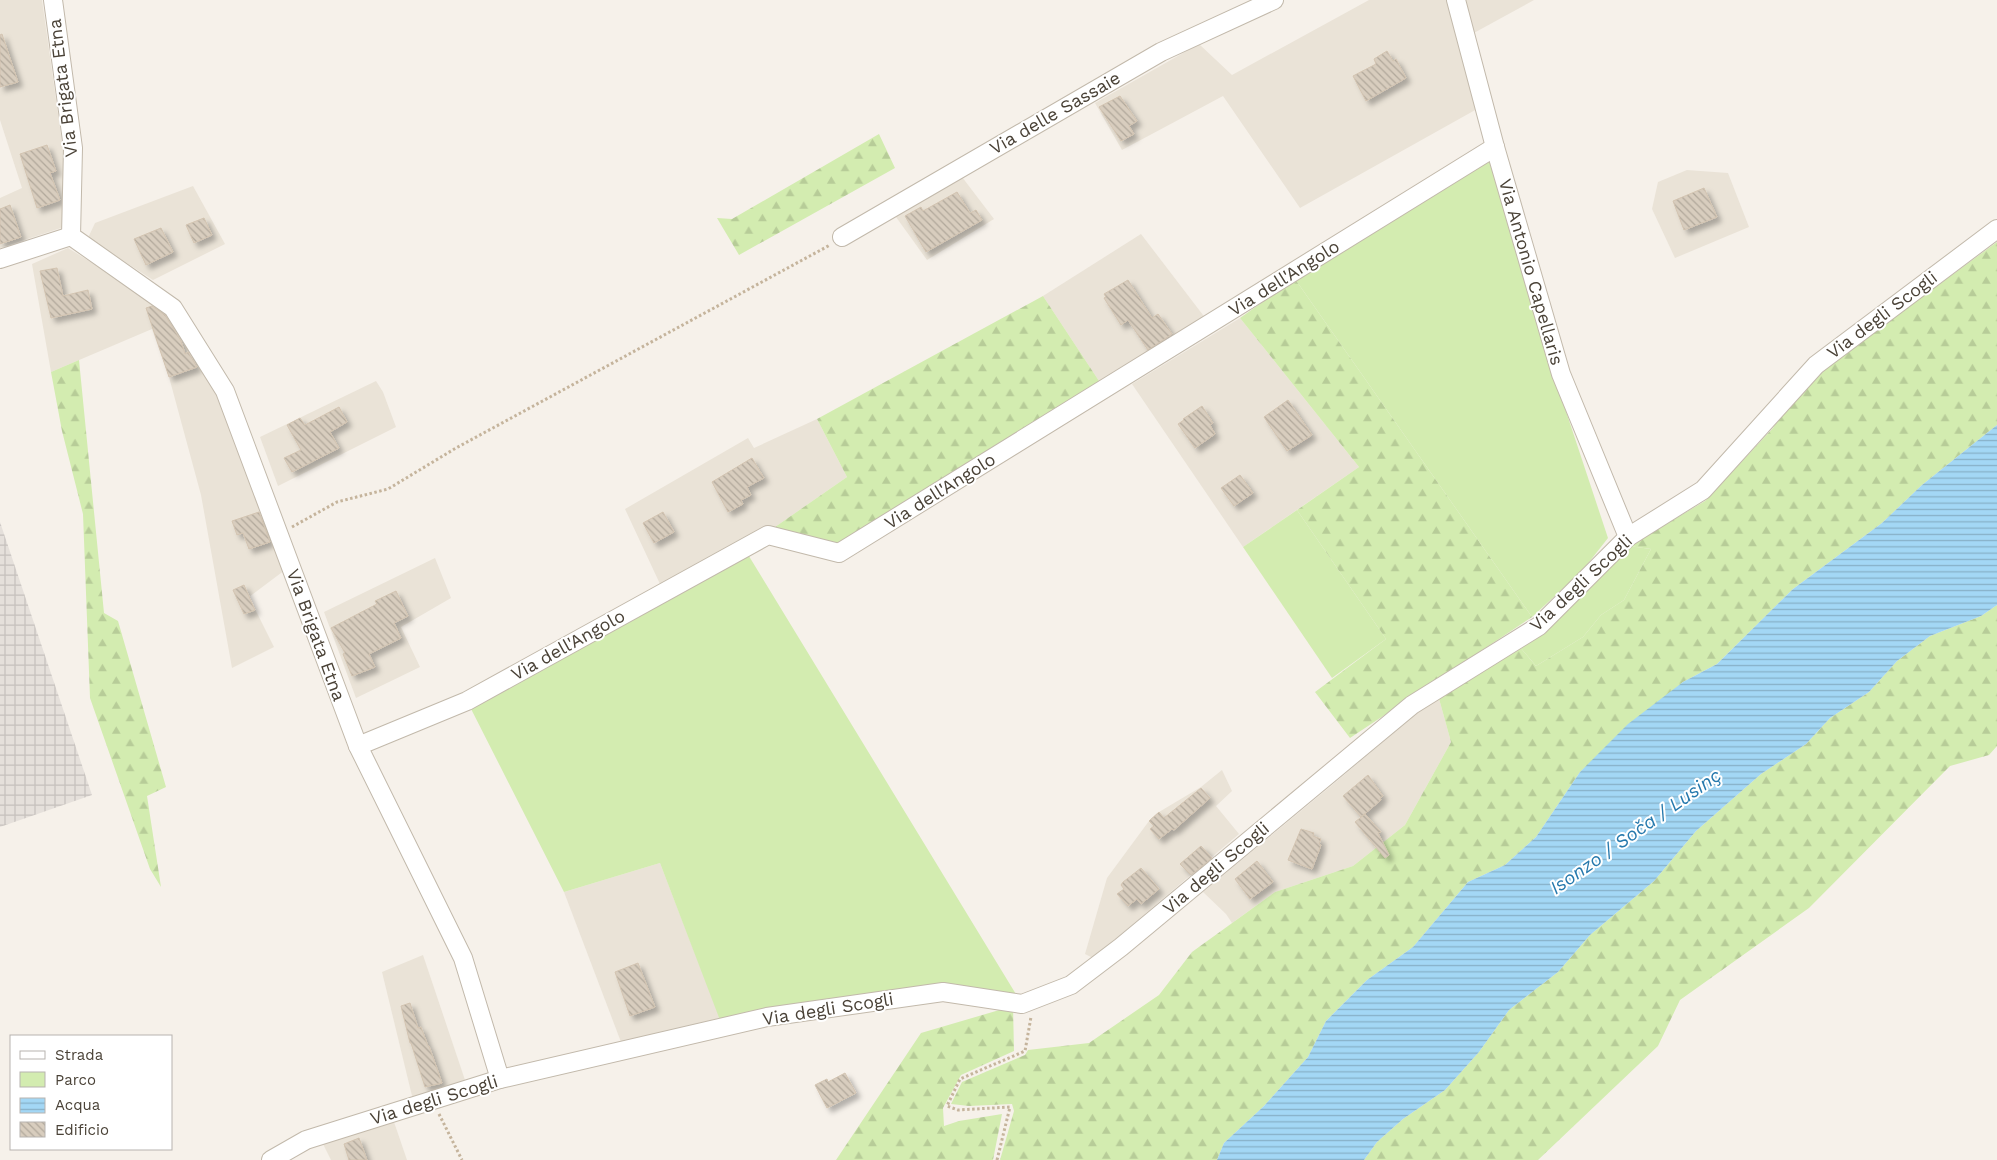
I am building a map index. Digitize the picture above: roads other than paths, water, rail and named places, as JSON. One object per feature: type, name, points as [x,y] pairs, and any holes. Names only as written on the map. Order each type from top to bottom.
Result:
[{"type":"street","name":"Via Brigata Etna","points":[[53,0],[73,148],[71,236],[173,308],[225,391],[358,746],[463,958],[500,1079]]},
{"type":"street","name":"Via delle Sassaie","points":[[842,238],[1161,52],[1274,0]]},
{"type":"street","name":"Via Antonio Capellaris","points":[[1456,0],[1495,147],[1560,374],[1628,537]]},
{"type":"street","name":"Via dell'Angolo","points":[[358,746],[467,701],[768,535],[839,553],[1495,147]]},
{"type":"street","name":"Via degli Scogli","points":[[272,1160],[306,1140],[500,1079],[767,1017],[943,992],[1022,1004],[1071,985],[1412,705],[1539,626],[1628,537],[1703,490],[1816,365],[1997,229]]},
{"type":"street","points":[[0,258],[71,236]]},
{"type":"water","name":"Isonzo / Soča / Lusinç","points":[[1997,425],[1997,605],[1981,616],[1930,636],[1897,661],[1869,692],[1830,718],[1806,744],[1761,774],[1696,831],[1654,881],[1590,935],[1558,972],[1509,1010],[1479,1052],[1445,1090],[1403,1119],[1377,1142],[1364,1160],[1217,1160],[1224,1143],[1264,1106],[1308,1057],[1326,1021],[1367,980],[1413,947],[1468,882],[1505,865],[1536,837],[1580,772],[1628,724],[1683,682],[1717,664],[1793,589],[1882,523],[1922,485]]}]
